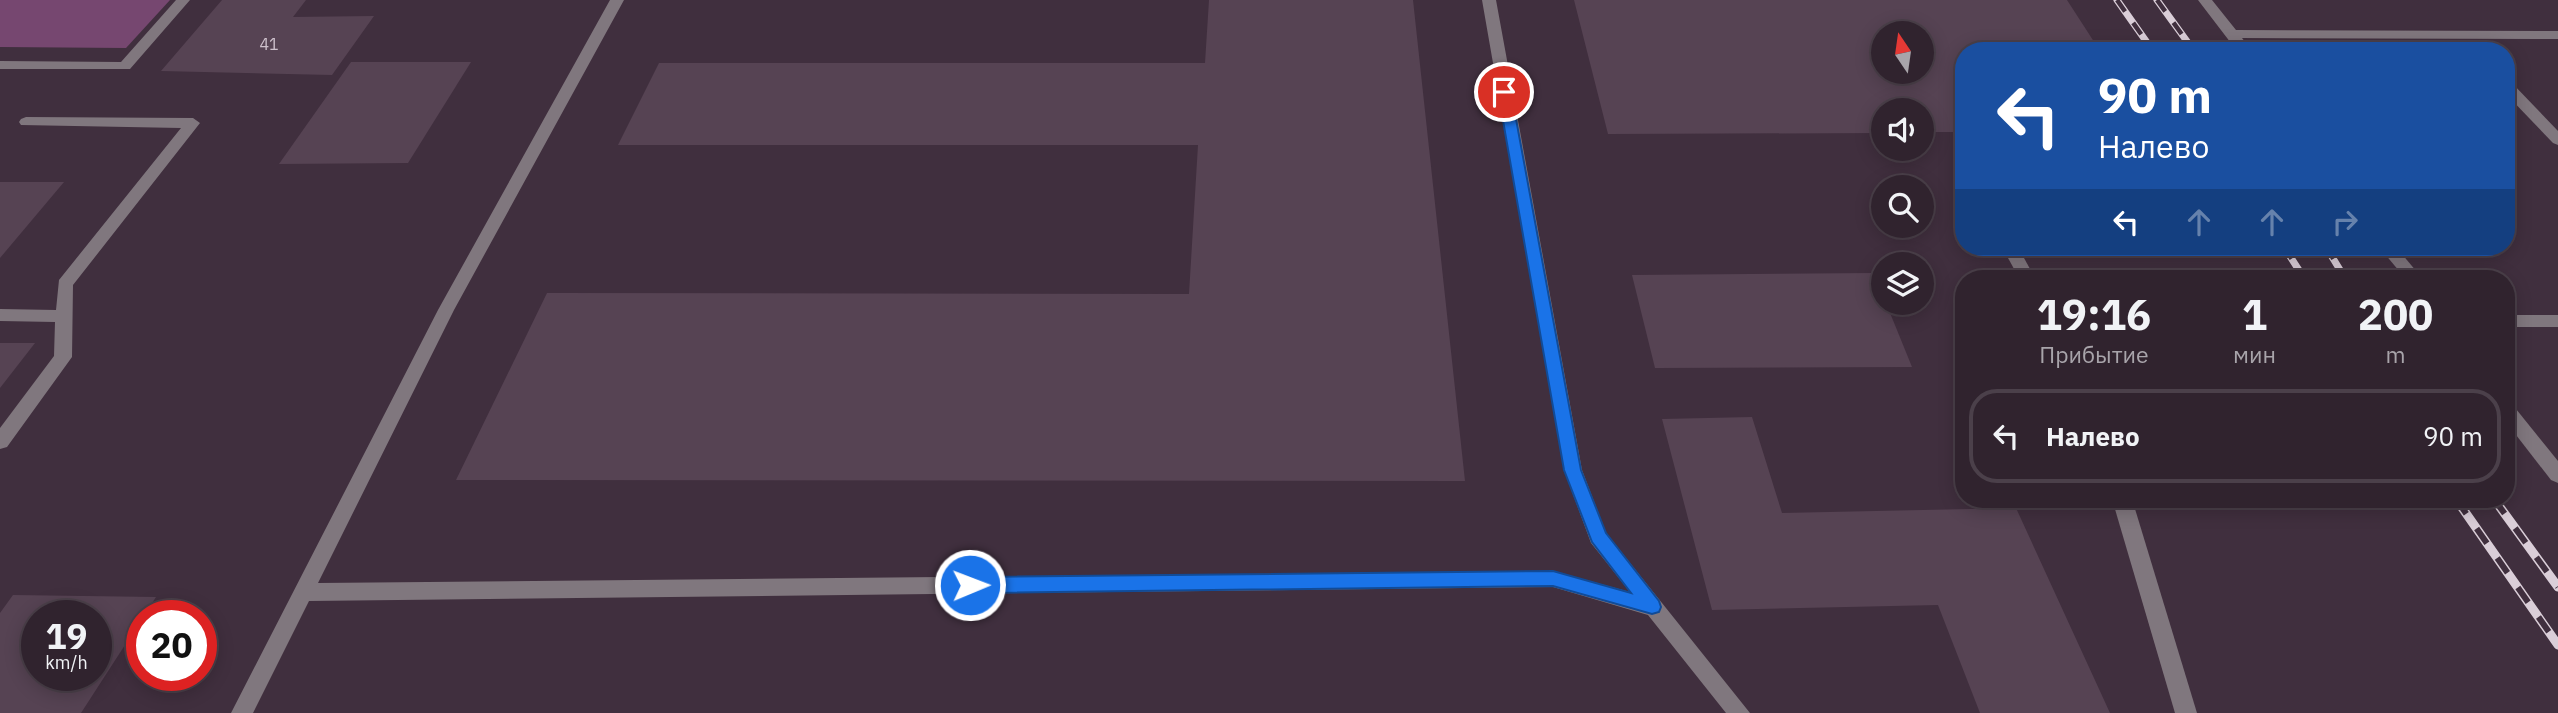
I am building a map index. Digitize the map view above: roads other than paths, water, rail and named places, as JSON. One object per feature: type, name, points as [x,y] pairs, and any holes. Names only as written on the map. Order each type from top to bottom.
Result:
[{"type":"lane","points":[[0,65],[125,66],[183,0]]},
{"type":"lane","points":[[242,713],[446,310],[617,0]]},
{"type":"lane","points":[[1489,0],[1573,470],[1598,537],[1739,713]]},
{"type":"lane","points":[[2205,0],[2238,42]]},
{"type":"lane","points":[[2232,34],[2558,35]]},
{"type":"lane","points":[[2459,35],[2465,42]]},
{"type":"lane","points":[[2515,95],[2558,140]]},
{"type":"lane","points":[[0,442],[63,357],[65,284],[193,123],[26,122]]},
{"type":"lane","points":[[2395,256],[2407,270]]},
{"type":"lane","points":[[0,315],[64,316]]},
{"type":"lane","points":[[2515,321],[2558,321]]},
{"type":"lane","points":[[2515,420],[2558,475]]},
{"type":"lane","points":[[2125,508],[2186,713]]},
{"type":"lane","points":[[303,592],[1553,579],[1652,607]]},
{"type":"railway","points":[[2117,0],[2147,42]]},
{"type":"railway","points":[[2157,0],[2187,42]]},
{"type":"railway","points":[[2290,256],[2299,270]]},
{"type":"railway","points":[[2332,256],[2340,270]]},
{"type":"railway","points":[[2462,508],[2558,645]]},
{"type":"railway","points":[[2501,508],[2558,587]]}]
